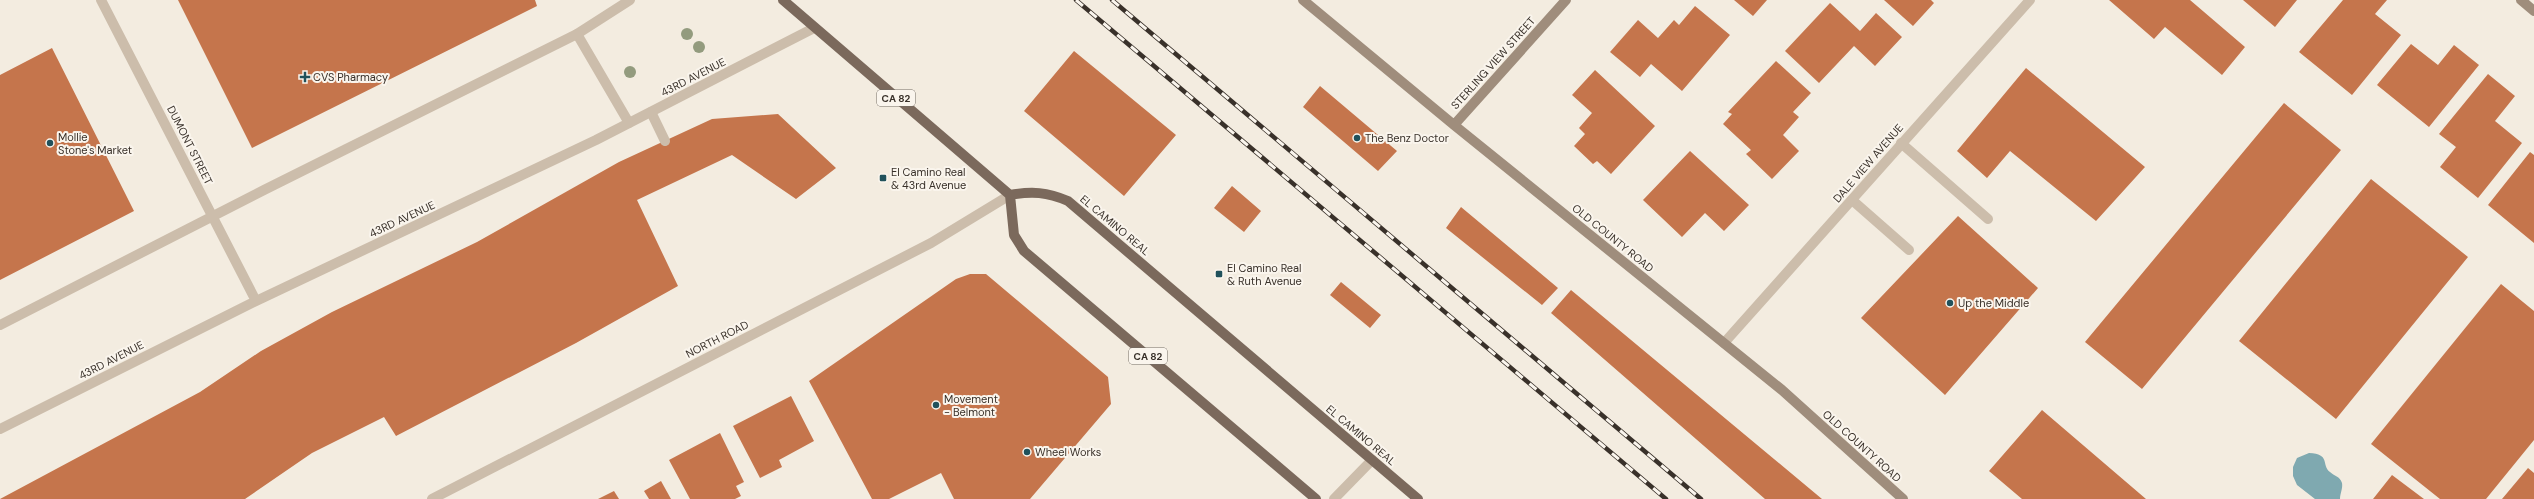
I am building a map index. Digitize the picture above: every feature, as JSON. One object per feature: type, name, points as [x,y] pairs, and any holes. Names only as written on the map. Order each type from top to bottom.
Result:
[{"type":"main road","name":"CA 82","points":[[783,0],[1010,195],[1014,235],[1024,251],[1316,499]]},
{"type":"main road","name":"EL CAMINO REAL","points":[[1010,195],[1030,192],[1049,193],[1068,201],[1418,499]]},
{"type":"street","name":"DUMONT STREET","points":[[101,0],[256,301]]},
{"type":"street","points":[[0,325],[577,34],[630,0]]},
{"type":"street","name":"OLD COUNTY ROAD","points":[[1303,0],[1454,125],[1782,390],[1903,499]]},
{"type":"street","name":"STERLING VIEW STREET","points":[[1454,125],[1566,0]]},
{"type":"street","name":"DALE VIEW AVENUE","points":[[1724,343],[1852,200],[1900,143],[2030,0]]},
{"type":"street","points":[[2521,0],[2534,11]]},
{"type":"street","name":"43RD AVENUE","points":[[0,429],[256,301],[629,123],[814,28]]},
{"type":"street","points":[[577,34],[629,123]]},
{"type":"street","points":[[650,112],[665,141]]},
{"type":"street","points":[[1900,143],[1988,219]]},
{"type":"street","name":"NORTH ROAD","points":[[432,499],[932,242],[1010,195]]},
{"type":"street","points":[[1852,200],[1909,250]]},
{"type":"street","points":[[1334,499],[1372,460]]},
{"type":"water","points":[[2309,453],[2320,455],[2324,460],[2327,469],[2341,481],[2342,487],[2340,499],[2315,499],[2297,485],[2293,476],[2293,467],[2297,458]]},
{"type":"building","name":"CVS Pharmacy","points":[[178,0],[535,0],[537,6],[252,148]]},
{"type":"building","points":[[1734,0],[1767,0],[1753,16]]},
{"type":"building","points":[[1884,0],[1931,0],[1934,3],[1913,26]]},
{"type":"building","points":[[2109,0],[2190,0],[2245,47],[2222,75],[2165,27],[2154,39]]},
{"type":"building","points":[[2243,0],[2297,0],[2275,27]]},
{"type":"building","points":[[2343,0],[2387,0],[2375,14],[2401,35],[2352,95],[2299,52]]},
{"type":"building","points":[[1830,3],[1860,31],[1876,13],[1902,37],[1875,66],[1854,46],[1819,83],[1785,51]]},
{"type":"building","points":[[1695,6],[1730,35],[1682,91],[1651,64],[1640,77],[1610,52],[1638,20],[1658,38],[1674,20],[1679,25]]},
{"type":"building","points":[[2411,44],[2438,65],[2454,45],[2479,65],[2429,127],[2377,85]]},
{"type":"building","name":"Mollie Stone's Market","points":[[52,48],[134,211],[0,280],[0,75]]},
{"type":"building","points":[[1074,51],[1176,135],[1124,196],[1024,111]]},
{"type":"building","points":[[1776,61],[1811,93],[1793,112],[1799,117],[1783,135],[1799,151],[1772,179],[1746,154],[1751,150],[1723,124],[1732,114],[1728,112]]},
{"type":"building","points":[[2026,68],[2145,167],[2096,221],[2010,151],[1987,178],[1957,151]]},
{"type":"building","points":[[1595,70],[1655,126],[1611,174],[1597,161],[1593,164],[1574,146],[1585,134],[1579,128],[1592,113],[1572,95]]},
{"type":"building","points":[[2488,74],[2515,96],[2495,121],[2522,143],[2478,198],[2440,167],[2456,147],[2439,134]]},
{"type":"building","points":[[1320,86],[1397,151],[1378,171],[1303,107]]},
{"type":"building","points":[[2284,103],[2341,150],[2142,389],[2085,342]]},
{"type":"building","points":[[778,114],[836,168],[796,199],[732,155],[637,200],[678,286],[576,343],[396,436],[384,417],[312,453],[245,499],[0,499],[200,392],[261,351],[332,312],[477,242],[619,162],[712,119]]},
{"type":"building","points":[[1690,151],[1749,205],[1724,231],[1705,213],[1682,237],[1643,200]]},
{"type":"building","points":[[2530,152],[2534,155],[2534,243],[2488,205]]},
{"type":"building","points":[[2371,179],[2468,257],[2336,419],[2239,341]]},
{"type":"building","points":[[1232,186],[1261,211],[1244,232],[1214,208]]},
{"type":"building","points":[[1461,207],[1558,288],[1542,305],[1446,228]]},
{"type":"building","name":"Up the Middle","points":[[1958,216],[2038,288],[1945,395],[1861,318]]},
{"type":"building","name":"Movement - Belmont","points":[[970,274],[986,274],[1108,377],[1111,404],[1030,499],[954,499],[941,473],[889,499],[872,499],[809,381],[956,279]]},
{"type":"building","points":[[1341,282],[1381,315],[1370,328],[1330,295]]},
{"type":"building","points":[[2501,284],[2534,311],[2534,440],[2486,499],[2440,499],[2371,444]]},
{"type":"building","points":[[1571,290],[1822,499],[1765,499],[1551,313]]},
{"type":"building","points":[[791,396],[814,441],[779,460],[782,467],[760,478],[733,426]]},
{"type":"building","points":[[2042,410],[2146,499],[2022,499],[1989,471]]},
{"type":"building","points":[[720,433],[744,482],[736,486],[741,496],[735,499],[690,499],[669,460]]},
{"type":"building","points":[[2528,468],[2534,473],[2534,499],[2502,499]]},
{"type":"building","points":[[2392,475],[2424,499],[2373,499]]},
{"type":"building","points":[[661,481],[671,499],[649,499],[644,491]]},
{"type":"building","points":[[614,491],[619,499],[598,499]]},
{"type":"railway","points":[[1076,0],[1666,499]]},
{"type":"railway","points":[[1112,0],[1701,499]]},
{"type":"place","name":"CVS Pharmacy","points":[[305,77]]},
{"type":"place","name":"The Benz Doctor","points":[[1357,138]]},
{"type":"place","name":"Mollie Stone's Market","points":[[50,143]]},
{"type":"place","name":"El Camino Real & 43rd Avenue","points":[[883,178]]},
{"type":"place","name":"El Camino Real & Ruth Avenue","points":[[1219,274]]},
{"type":"place","name":"Up the Middle","points":[[1950,303]]},
{"type":"place","name":"Movement - Belmont","points":[[936,405]]},
{"type":"place","name":"Wheel Works","points":[[1027,452]]}]
